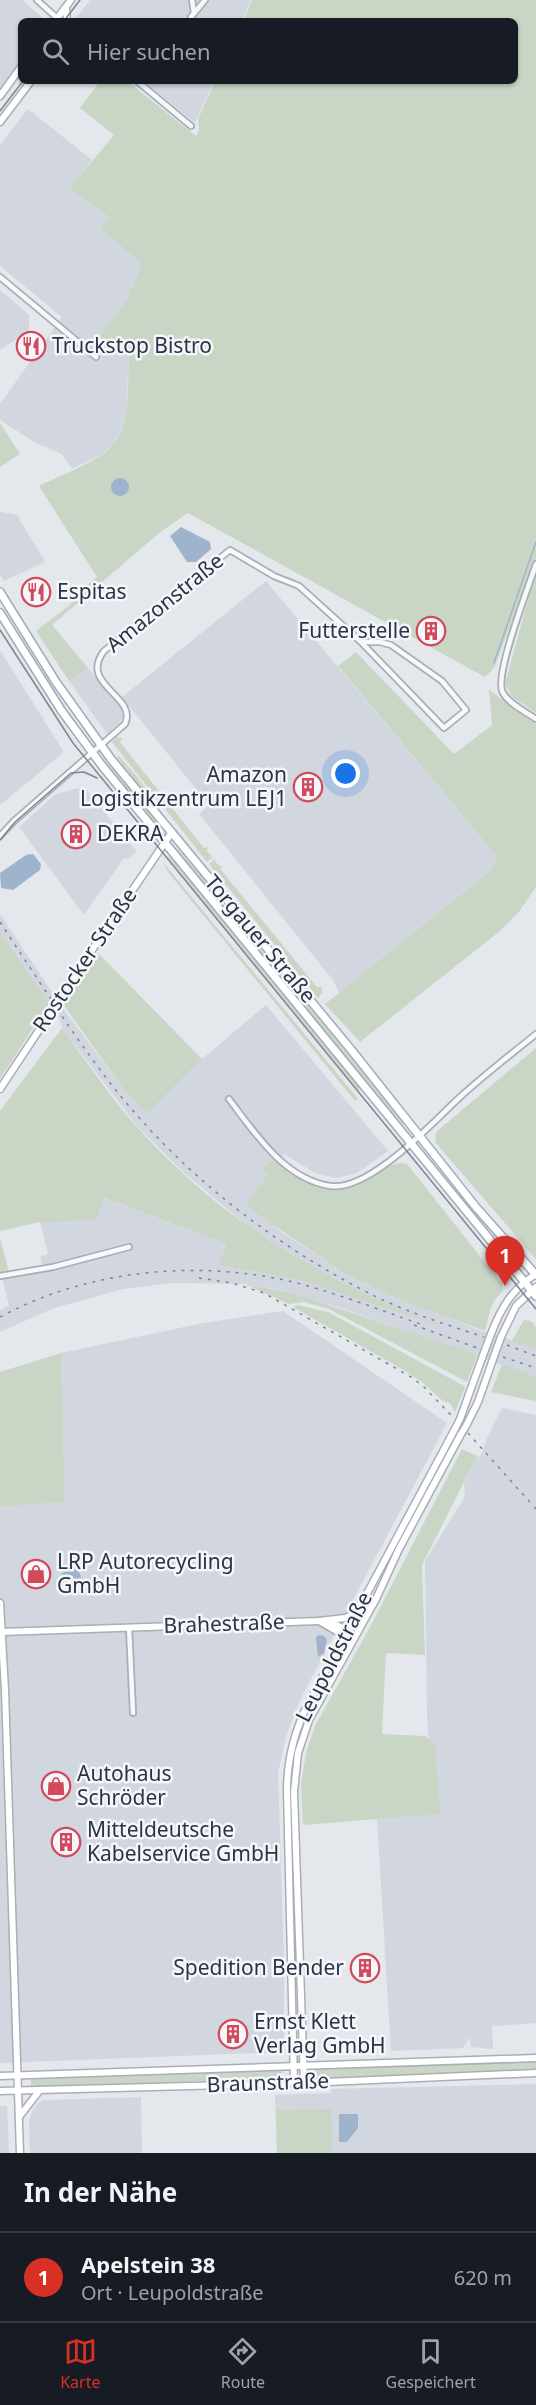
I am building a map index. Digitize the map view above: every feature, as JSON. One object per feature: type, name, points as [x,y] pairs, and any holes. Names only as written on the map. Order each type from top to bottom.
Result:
[{"type":"main road","points":[[58,18],[71,0]]},
{"type":"main road","points":[[66,7],[67,18]]},
{"type":"main road","points":[[0,96],[18,71]]},
{"type":"main road","points":[[0,122],[29,84]]},
{"type":"main road","name":"Torgauer Straße","points":[[0,591],[56,682],[101,746],[353,1052],[475,1206],[536,1274]]},
{"type":"main road","name":"Torgauer Straße","points":[[0,613],[61,710],[92,753],[534,1291]]},
{"type":"main road","name":"Rostocker Straße","points":[[0,1089],[171,832]]},
{"type":"main road","name":"Leupoldstraße","points":[[294,2084],[287,1772],[289,1754],[300,1719],[460,1419],[491,1334],[505,1303],[536,1274]]},
{"type":"main road","name":"Leupoldstraße","points":[[304,2083],[294,1792],[300,1743],[309,1720],[478,1402],[501,1337],[516,1306],[534,1291]]},
{"type":"main road","points":[[0,1603],[20,2153]]},
{"type":"main road","points":[[322,1621],[356,1614]]},
{"type":"main road","points":[[322,1621],[353,1641]]},
{"type":"main road","name":"Brahestraße","points":[[1,1632],[322,1621],[348,1629],[356,1634]]},
{"type":"main road","name":"Braunstraße","points":[[0,2076],[536,2058]]},
{"type":"main road","name":"Braunstraße","points":[[0,2091],[294,2084],[536,2073]]},
{"type":"main road","points":[[18,2118],[40,2090]]},
{"type":"street","points":[[37,0],[54,18]]},
{"type":"street","points":[[192,0],[193,15],[205,0]]},
{"type":"street","points":[[141,84],[192,126]]},
{"type":"street","points":[[0,277],[96,357]]},
{"type":"street","points":[[44,324],[48,319]]},
{"type":"street","name":"Amazonstraße","points":[[0,836],[14,821],[118,731],[128,718],[126,709],[100,678],[96,670],[98,659],[109,646],[230,550],[274,576],[299,586],[361,642]]},
{"type":"street","points":[[536,564],[502,667],[500,686],[504,695],[536,719]]},
{"type":"street","points":[[361,642],[380,642],[391,645],[442,681],[466,710],[444,728],[361,642]]},
{"type":"street","points":[[229,1099],[274,1155],[303,1176],[329,1186],[341,1186],[363,1179],[412,1143],[459,1099],[536,1034]]},
{"type":"street","points":[[0,1276],[53,1268],[129,1247]]},
{"type":"street","points":[[129,1627],[133,1713]]},
{"type":"shaded area","points":[[0,0],[22,0],[42,18],[18,18],[18,67],[0,91]]},
{"type":"shaded area","points":[[90,0],[251,0],[243,18],[76,18]]},
{"type":"shaded area","points":[[148,84],[213,84],[195,123]]},
{"type":"shaded area","points":[[28,109],[92,160],[71,188],[109,217],[101,229],[142,264],[126,301],[95,343],[100,347],[129,353],[126,412],[121,430],[113,445],[102,454],[72,469],[62,454],[36,443],[0,420],[0,404],[62,317],[0,266],[0,145]]},
{"type":"shaded area","points":[[0,290],[29,315],[29,331],[0,350]]},
{"type":"shaded area","points":[[0,512],[17,515],[45,562],[4,581],[0,575]]},
{"type":"shaded area","name":"Amazon Logistikzentrum LEJ1","points":[[266,581],[497,857],[489,872],[339,993],[333,980],[199,814],[209,805],[122,697]]},
{"type":"shaded area","points":[[0,650],[64,752],[0,805]]},
{"type":"shaded area","points":[[88,668],[124,710],[124,716],[107,734],[69,681]]},
{"type":"shaded area","points":[[85,788],[137,852],[127,859],[124,858],[84,915],[19,827],[56,794]]},
{"type":"shaded area","points":[[0,914],[62,1007],[124,1090],[147,1114],[202,1059],[266,1005],[388,1151],[357,1173],[336,1178],[315,1173],[284,1154],[270,1173],[276,1228],[345,1274],[366,1284],[476,1329],[536,1348],[536,1377],[335,1306],[275,1289],[245,1284],[171,1283],[123,1289],[54,1308],[0,1332],[0,1310],[9,1305],[2,1278],[44,1271],[40,1257],[48,1254],[40,1222],[67,1220],[103,1198],[227,1244],[220,1265],[300,1280],[431,1322],[381,1303],[316,1269],[251,1229],[182,1171],[137,1126],[62,1028],[60,1019],[0,932]]},
{"type":"shaded area","points":[[283,1311],[447,1423],[302,1696],[286,1736],[278,1773],[284,1960],[284,2052],[0,2063],[0,1507],[65,1502],[61,1353],[203,1323]]},
{"type":"shaded area","points":[[502,1408],[536,1415],[536,2023],[492,2026],[493,2049],[471,2047],[470,2037],[463,2048],[391,2051],[377,1819],[433,1814],[427,1714],[425,1561],[465,1497],[464,1483],[477,1456],[480,1457]]},
{"type":"shaded area","points":[[536,2084],[536,2153],[277,2153],[275,2095],[331,2093],[331,2089]]},
{"type":"shaded area","points":[[141,2097],[142,2153],[30,2153],[29,2121],[38,2103],[45,2100]]},
{"type":"shaded area","points":[[0,2106],[7,2106],[9,2153],[0,2153]]},
{"type":"green space","points":[[252,0],[536,0],[536,558],[494,668],[485,677],[188,513],[159,533],[52,625],[88,668],[69,681],[36,631],[71,604],[74,595],[97,577],[39,486],[107,451],[119,435],[126,413],[129,353],[100,347],[94,343],[126,301],[142,264],[101,229],[109,217],[70,188],[114,135],[80,108],[98,84],[131,84],[196,136],[199,130],[198,119],[214,84],[518,84],[518,18],[244,18]]},
{"type":"green space","points":[[0,423],[20,454],[0,467]]},
{"type":"green space","points":[[536,570],[536,713],[512,697],[505,684]]},
{"type":"green space","points":[[356,652],[454,754],[492,725],[489,690],[536,724],[536,887],[518,913],[500,931],[360,1042],[325,1004],[489,872],[497,857],[338,666]]},
{"type":"green space","points":[[117,737],[123,739],[120,742],[204,848],[208,847],[207,851],[212,857],[214,856],[207,862],[112,742]]},
{"type":"green space","points":[[119,756],[138,778],[165,817],[117,757]]},
{"type":"green space","points":[[108,764],[157,820],[154,825],[106,766]]},
{"type":"green space","points":[[176,829],[314,998],[310,997],[175,832]]},
{"type":"green space","points":[[173,847],[179,850],[228,907],[405,1124],[403,1125],[346,1059]]},
{"type":"green space","points":[[167,856],[177,862],[361,1088],[358,1090]]},
{"type":"green space","points":[[216,858],[215,861],[222,866],[221,870],[317,987],[322,987],[322,993],[318,998],[209,864]]},
{"type":"green space","points":[[162,861],[358,1099],[355,1101],[168,872]]},
{"type":"green space","points":[[0,932],[49,1003],[0,1079]]},
{"type":"green space","points":[[99,954],[202,1059],[147,1114],[124,1090],[63,1004]]},
{"type":"green space","points":[[62,1028],[136,1126],[169,1160],[239,1220],[316,1268],[356,1289],[442,1326],[300,1280],[219,1265],[227,1244],[104,1198],[96,1220],[40,1222],[0,1231],[0,1111]]},
{"type":"green space","points":[[536,1048],[535,1258],[435,1142],[436,1132]]},
{"type":"green space","points":[[275,1160],[289,1173],[325,1187],[342,1189],[357,1186],[389,1166],[399,1163],[407,1164],[502,1284],[503,1291],[493,1305],[485,1331],[399,1299],[345,1274],[246,1206],[269,1173],[264,1173],[262,1167]]},
{"type":"green space","points":[[0,1237],[9,1273],[0,1273]]},
{"type":"green space","points":[[245,1284],[296,1294],[477,1356],[467,1382],[329,1309],[304,1302],[289,1304]]},
{"type":"green space","points":[[298,1305],[328,1312],[464,1386],[455,1412],[450,1403],[443,1401],[422,1382],[293,1307]]},
{"type":"green space","points":[[524,1320],[531,1321],[536,1327],[536,1348],[511,1342]]},
{"type":"green space","points":[[61,1353],[65,1502],[0,1507],[0,1372]]},
{"type":"green space","points":[[502,1364],[536,1377],[536,1401],[491,1392]]},
{"type":"green space","points":[[462,1449],[477,1456],[422,1565],[425,1655],[386,1653],[382,1734],[425,1736],[435,1744],[440,1814],[303,1825],[301,1785],[306,1753],[315,1726],[369,1629]]},
{"type":"green space","points":[[536,2061],[536,2071],[315,2078],[315,2068]]},
{"type":"green space","points":[[282,2069],[282,2078],[31,2087],[31,2078]]},
{"type":"green space","points":[[331,2109],[332,2153],[277,2153],[276,2110]]},
{"type":"water","points":[[116,478],[124,478],[129,483],[127,494],[116,496],[111,491],[111,483]]},
{"type":"water","points":[[181,527],[210,542],[211,549],[196,562],[187,562],[170,536]]},
{"type":"water","points":[[33,854],[41,864],[40,870],[13,890],[1,888],[0,873],[26,855]]},
{"type":"water","points":[[71,1568],[78,1571],[81,1578],[78,1585],[71,1588],[64,1585],[61,1578],[64,1571]]},
{"type":"water","points":[[318,1635],[324,1636],[327,1640],[324,1653],[318,1657],[316,1638]]},
{"type":"water","points":[[339,2114],[358,2114],[358,2128],[347,2142],[339,2142]]},
{"type":"waterway","points":[[494,663],[536,542]]},
{"type":"tram line","points":[[66,18],[80,0]]},
{"type":"tram line","points":[[0,111],[21,84]]},
{"type":"tram line","points":[[0,630],[73,743],[536,1309]]},
{"type":"tram line","points":[[0,840],[15,822],[71,773],[84,772],[97,778]]},
{"type":"railway","points":[[0,922],[52,1001]]},
{"type":"railway","points":[[57,1009],[119,1094],[144,1123],[199,1178],[259,1226],[291,1248],[372,1295],[403,1309],[484,1337]]},
{"type":"railway","points":[[0,1317],[69,1288],[106,1279],[143,1273],[219,1271],[293,1282],[342,1296],[423,1325]]},
{"type":"railway","points":[[199,1278],[232,1283],[264,1293],[411,1377],[451,1415]]},
{"type":"railway","points":[[414,1325],[480,1349]]},
{"type":"railway","points":[[507,1345],[536,1356]]},
{"type":"railway","points":[[503,1357],[536,1368]]},
{"type":"railway","points":[[468,1433],[536,1509]]},
{"type":"place","name":"Truckstop Bistro","points":[[31,346]]},
{"type":"place","name":"Espitas","points":[[36,592]]},
{"type":"place","name":"Futterstelle","points":[[431,631]]},
{"type":"place","name":"Amazon Logistikzentrum LEJ1","points":[[308,787]]},
{"type":"place","name":"DEKRA","points":[[76,834]]},
{"type":"place","name":"Apelstein 38","points":[[505,1286]]},
{"type":"place","name":"LRP Autorecycling GmbH","points":[[36,1574]]},
{"type":"place","name":"Autohaus Schröder","points":[[56,1786]]},
{"type":"place","name":"Mitteldeutsche Kabelservice GmbH","points":[[66,1842]]},
{"type":"place","name":"Spedition Bender","points":[[365,1968]]},
{"type":"place","name":"Ernst Klett Verlag GmbH","points":[[233,2034]]}]
